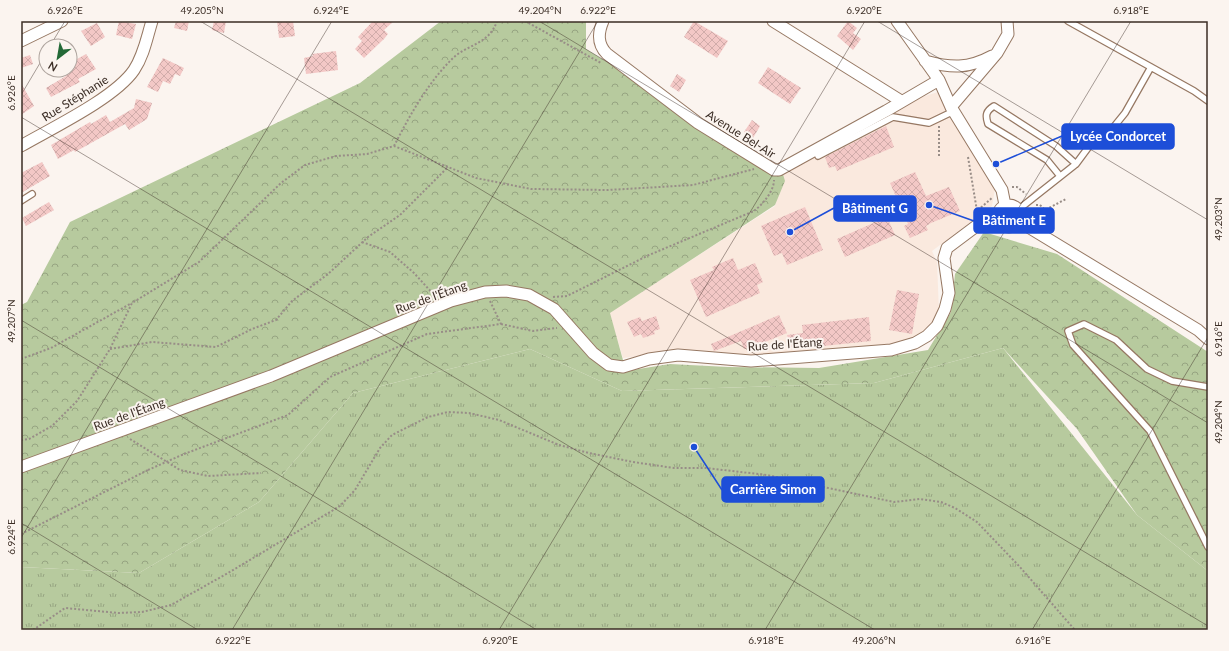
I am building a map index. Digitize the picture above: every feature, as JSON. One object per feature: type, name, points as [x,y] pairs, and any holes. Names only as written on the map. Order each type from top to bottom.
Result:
[{"type":"street","points":[[21,41],[62,21]]},
{"type":"street","name":"Rue Stéphanie","points":[[21,146],[111,93],[126,80],[135,69],[142,55],[152,21]]},
{"type":"street","name":"Avenue Bel-Air","points":[[603,21],[599,36],[602,49],[607,54],[698,123],[769,168],[779,170],[939,80]]},
{"type":"street","points":[[774,21],[901,101]]},
{"type":"street","points":[[897,21],[939,80],[953,109],[1002,190],[1005,198],[1005,205]]},
{"type":"street","points":[[953,109],[997,53],[1008,34],[1007,21]]},
{"type":"street","points":[[925,61],[944,66],[969,66],[997,53]]},
{"type":"street","points":[[1005,205],[1013,205],[1019,210],[1020,217],[1014,226],[1005,226],[999,221],[998,212],[1005,205]]},
{"type":"street","name":"Rue de l'Étang","points":[[21,467],[271,376],[451,301],[485,292],[506,290],[529,295],[554,309],[593,353],[609,365],[623,367],[649,359],[678,355],[751,361],[891,350],[915,343],[927,336],[938,326],[945,309],[949,293],[944,258],[947,248],[979,224],[990,222],[998,217]]},
{"type":"street","points":[[1017,223],[1025,225],[1198,330],[1208,339]]},
{"type":"lane","points":[[1068,21],[1151,67],[1208,101]]},
{"type":"lane","points":[[1019,210],[1076,164],[1093,141],[1108,134],[1125,113],[1151,67]]},
{"type":"lane","points":[[1060,176],[1047,160],[988,124],[986,116],[988,109],[994,106],[1056,146],[1076,164]]},
{"type":"lane","points":[[818,156],[893,117],[929,123],[939,119],[953,109]]},
{"type":"lane","points":[[21,201],[32,194]]},
{"type":"lane","points":[[1208,387],[1172,381],[1147,369],[1116,340],[1084,324],[1068,332],[1073,345],[1150,431],[1208,547]]},
{"type":"path","points":[[394,146],[419,100],[452,58],[478,44],[494,32],[497,21]]},
{"type":"path","points":[[939,119],[939,157]]},
{"type":"path","points":[[21,359],[51,348],[132,304],[199,262],[282,183],[305,165],[336,156],[368,154],[394,146],[476,178],[531,189],[608,190],[693,185],[769,168],[774,186],[761,206],[754,211],[649,255],[567,296],[551,297]]},
{"type":"path","points":[[110,350],[152,342],[216,346],[252,329],[276,320],[292,301],[328,274],[362,242],[400,215],[448,167]]},
{"type":"path","points":[[362,242],[390,252],[414,273],[433,296],[451,301]]},
{"type":"path","points":[[485,292],[501,324]]},
{"type":"path","points":[[21,440],[29,439],[52,426],[77,401],[110,350],[132,304]]},
{"type":"path","points":[[21,534],[148,470],[184,454],[288,415],[330,377],[427,334],[501,324],[533,331],[569,327]]},
{"type":"path","points":[[33,630],[66,608],[118,613],[142,612],[171,605],[340,506],[355,490],[380,448],[392,435],[428,417],[448,412],[469,413],[499,420],[559,445],[633,462],[674,468],[706,468],[767,475],[894,502],[920,499],[942,502],[955,508],[976,522],[1018,566],[1075,630]]},
{"type":"path","points":[[119,432],[180,470],[208,476],[261,473]]},
{"type":"shaded area","points":[[938,92],[995,189],[992,206],[932,251],[937,262],[939,312],[933,326],[920,337],[886,345],[747,356],[710,354],[686,350],[623,358],[609,313],[775,206],[782,171],[912,100]]},
{"type":"green space","points":[[441,21],[586,21],[586,49],[782,171],[785,181],[775,205],[610,313],[626,371],[670,364],[728,367],[819,368],[928,350],[951,312],[955,274],[984,232],[1057,254],[1208,352],[1208,571],[1137,515],[1077,429],[1003,348],[874,383],[622,391],[530,349],[353,393],[259,502],[139,573],[21,567],[21,305],[27,302],[70,222],[360,83]]},
{"type":"green space","points":[[1003,348],[1137,515],[1208,571],[1208,630],[21,630],[21,567],[139,573],[259,502],[353,393],[530,349],[622,391],[874,383]]},
{"type":"building","points":[[119,21],[136,24],[132,39],[116,35]]},
{"type":"building","points":[[176,21],[189,21],[187,31],[174,28]]},
{"type":"building","points":[[214,21],[226,21],[224,33],[212,30]]},
{"type":"building","points":[[277,21],[293,21],[295,36],[279,38]]},
{"type":"building","points":[[373,21],[394,21],[384,30],[388,34],[384,39],[364,58],[355,49],[362,41],[358,37]]},
{"type":"building","points":[[694,21],[728,41],[717,58],[684,37]]},
{"type":"building","points":[[848,21],[857,28],[853,33],[861,39],[853,50],[837,36]]},
{"type":"building","points":[[97,23],[105,37],[91,46],[81,31]]},
{"type":"building","points":[[336,51],[338,70],[306,74],[304,58],[313,56],[312,54]]},
{"type":"building","points":[[86,54],[96,69],[78,79],[80,82],[51,97],[46,88],[63,78],[78,78],[78,58]]},
{"type":"building","points":[[30,55],[33,64],[21,68],[21,58]]},
{"type":"building","points":[[163,58],[184,68],[180,76],[175,74],[170,84],[163,81],[158,92],[147,87]]},
{"type":"building","points":[[768,67],[801,88],[790,104],[758,83]]},
{"type":"building","points":[[677,74],[686,80],[679,92],[670,86]]},
{"type":"building","points":[[21,83],[34,106],[21,115]]},
{"type":"building","points":[[136,99],[152,103],[147,119],[129,130],[125,124],[75,152],[74,150],[58,159],[51,145],[90,122],[91,124],[106,115],[110,122],[134,108]]},
{"type":"building","points":[[752,120],[760,126],[753,138],[744,132]]},
{"type":"building","points":[[886,126],[894,147],[837,171],[835,166],[829,168],[825,157]]},
{"type":"building","points":[[42,162],[50,176],[21,193],[21,173]]},
{"type":"building","points":[[915,172],[926,196],[949,187],[960,211],[931,223],[926,226],[928,230],[910,238],[904,226],[908,224],[890,183]]},
{"type":"building","points":[[49,202],[54,210],[26,226],[22,218]]},
{"type":"building","points":[[805,207],[823,250],[787,265],[782,253],[774,256],[761,226]]},
{"type":"building","points":[[887,217],[895,235],[845,257],[837,239]]},
{"type":"building","points":[[733,258],[738,270],[755,263],[763,282],[757,285],[760,293],[706,317],[690,280],[714,270],[712,267]]},
{"type":"building","points":[[897,290],[919,294],[912,334],[889,330]]},
{"type":"building","points":[[779,315],[787,333],[750,348],[744,349],[741,341],[714,351],[711,344]]},
{"type":"building","points":[[656,316],[660,329],[654,331],[655,334],[643,338],[641,334],[634,337],[627,322],[640,317],[642,321]]},
{"type":"building","points":[[869,317],[871,341],[804,348],[804,345],[791,347],[787,335],[803,333],[802,325]]},
{"type":"place","name":"Lycée Condorcet","points":[[996,164]]},
{"type":"place","name":"Bâtiment E","points":[[929,205]]},
{"type":"place","name":"Bâtiment G","points":[[790,232]]},
{"type":"place","name":"Carrière Simon","points":[[694,447]]}]
